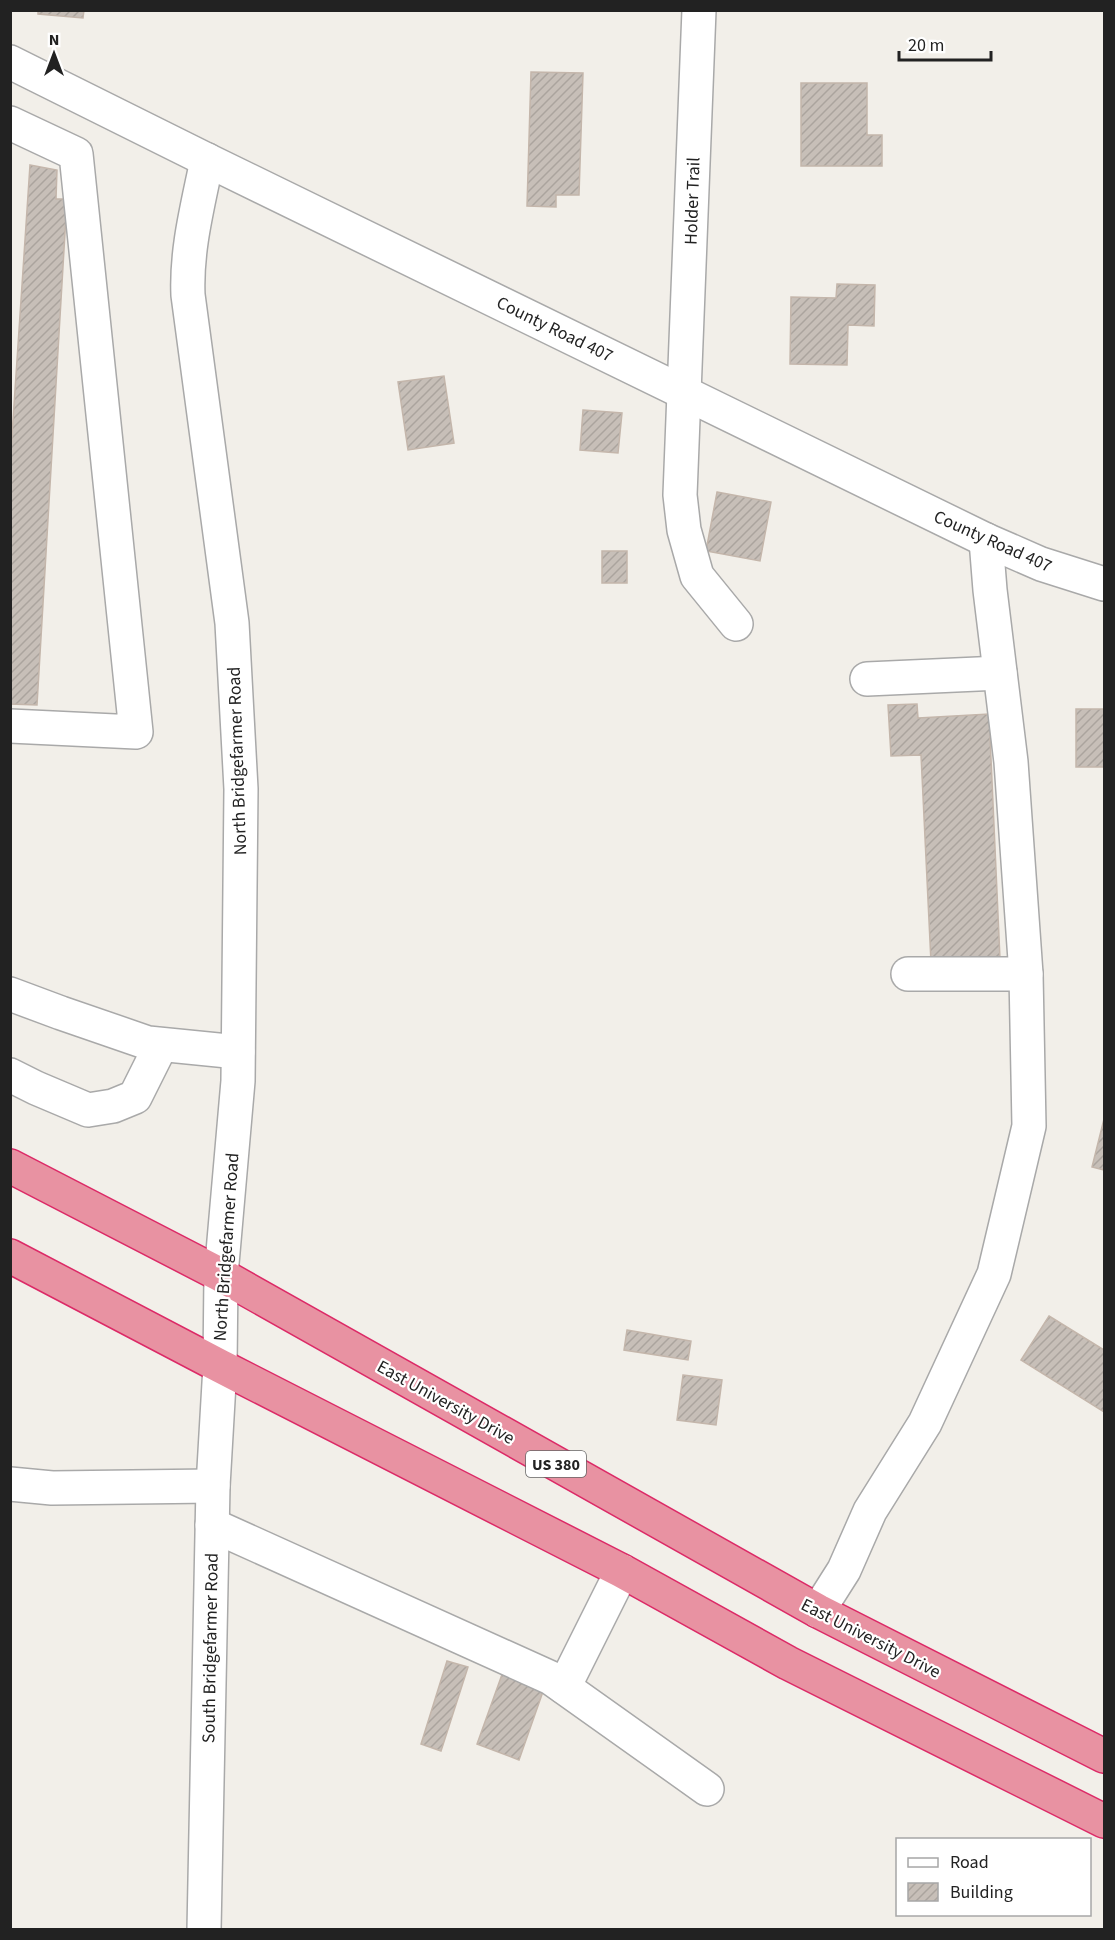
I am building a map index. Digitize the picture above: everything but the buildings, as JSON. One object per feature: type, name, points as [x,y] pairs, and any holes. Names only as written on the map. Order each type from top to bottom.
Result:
[{"type":"highway","name":"East University Drive","points":[[10,1166],[221,1275],[818,1611],[1104,1756]]},
{"type":"highway","points":[[10,1256],[622,1571],[789,1663],[1104,1821]]},
{"type":"street","name":"Holder Trail","points":[[699,10],[680,495],[684,531],[697,576],[736,624]]},
{"type":"street","name":"County Road 407","points":[[10,62],[986,540],[1041,564],[1104,584]]},
{"type":"street","points":[[10,123],[76,154],[136,732],[10,726]]},
{"type":"street","name":"North Bridgefarmer Road","points":[[207,160],[190,246],[187,270],[188,295],[231,623],[241,789],[238,1081],[221,1275],[220,1366]]},
{"type":"street","points":[[818,1611],[844,1570],[870,1511],[925,1423],[994,1274],[1029,1126],[1026,974],[1011,762],[986,540]]},
{"type":"street","points":[[867,679],[1000,672]]},
{"type":"street","points":[[908,974],[1026,974]]},
{"type":"street","points":[[10,994],[148,1043],[238,1052]]},
{"type":"street","points":[[10,1076],[88,1110],[112,1106],[135,1096],[161,1045]]},
{"type":"street","name":"South Bridgefarmer Road","points":[[204,1929],[213,1486],[220,1366]]},
{"type":"street","points":[[10,1484],[52,1488],[213,1486]]},
{"type":"street","points":[[212,1525],[551,1678],[707,1789]]},
{"type":"street","points":[[564,1687],[622,1571]]}]
